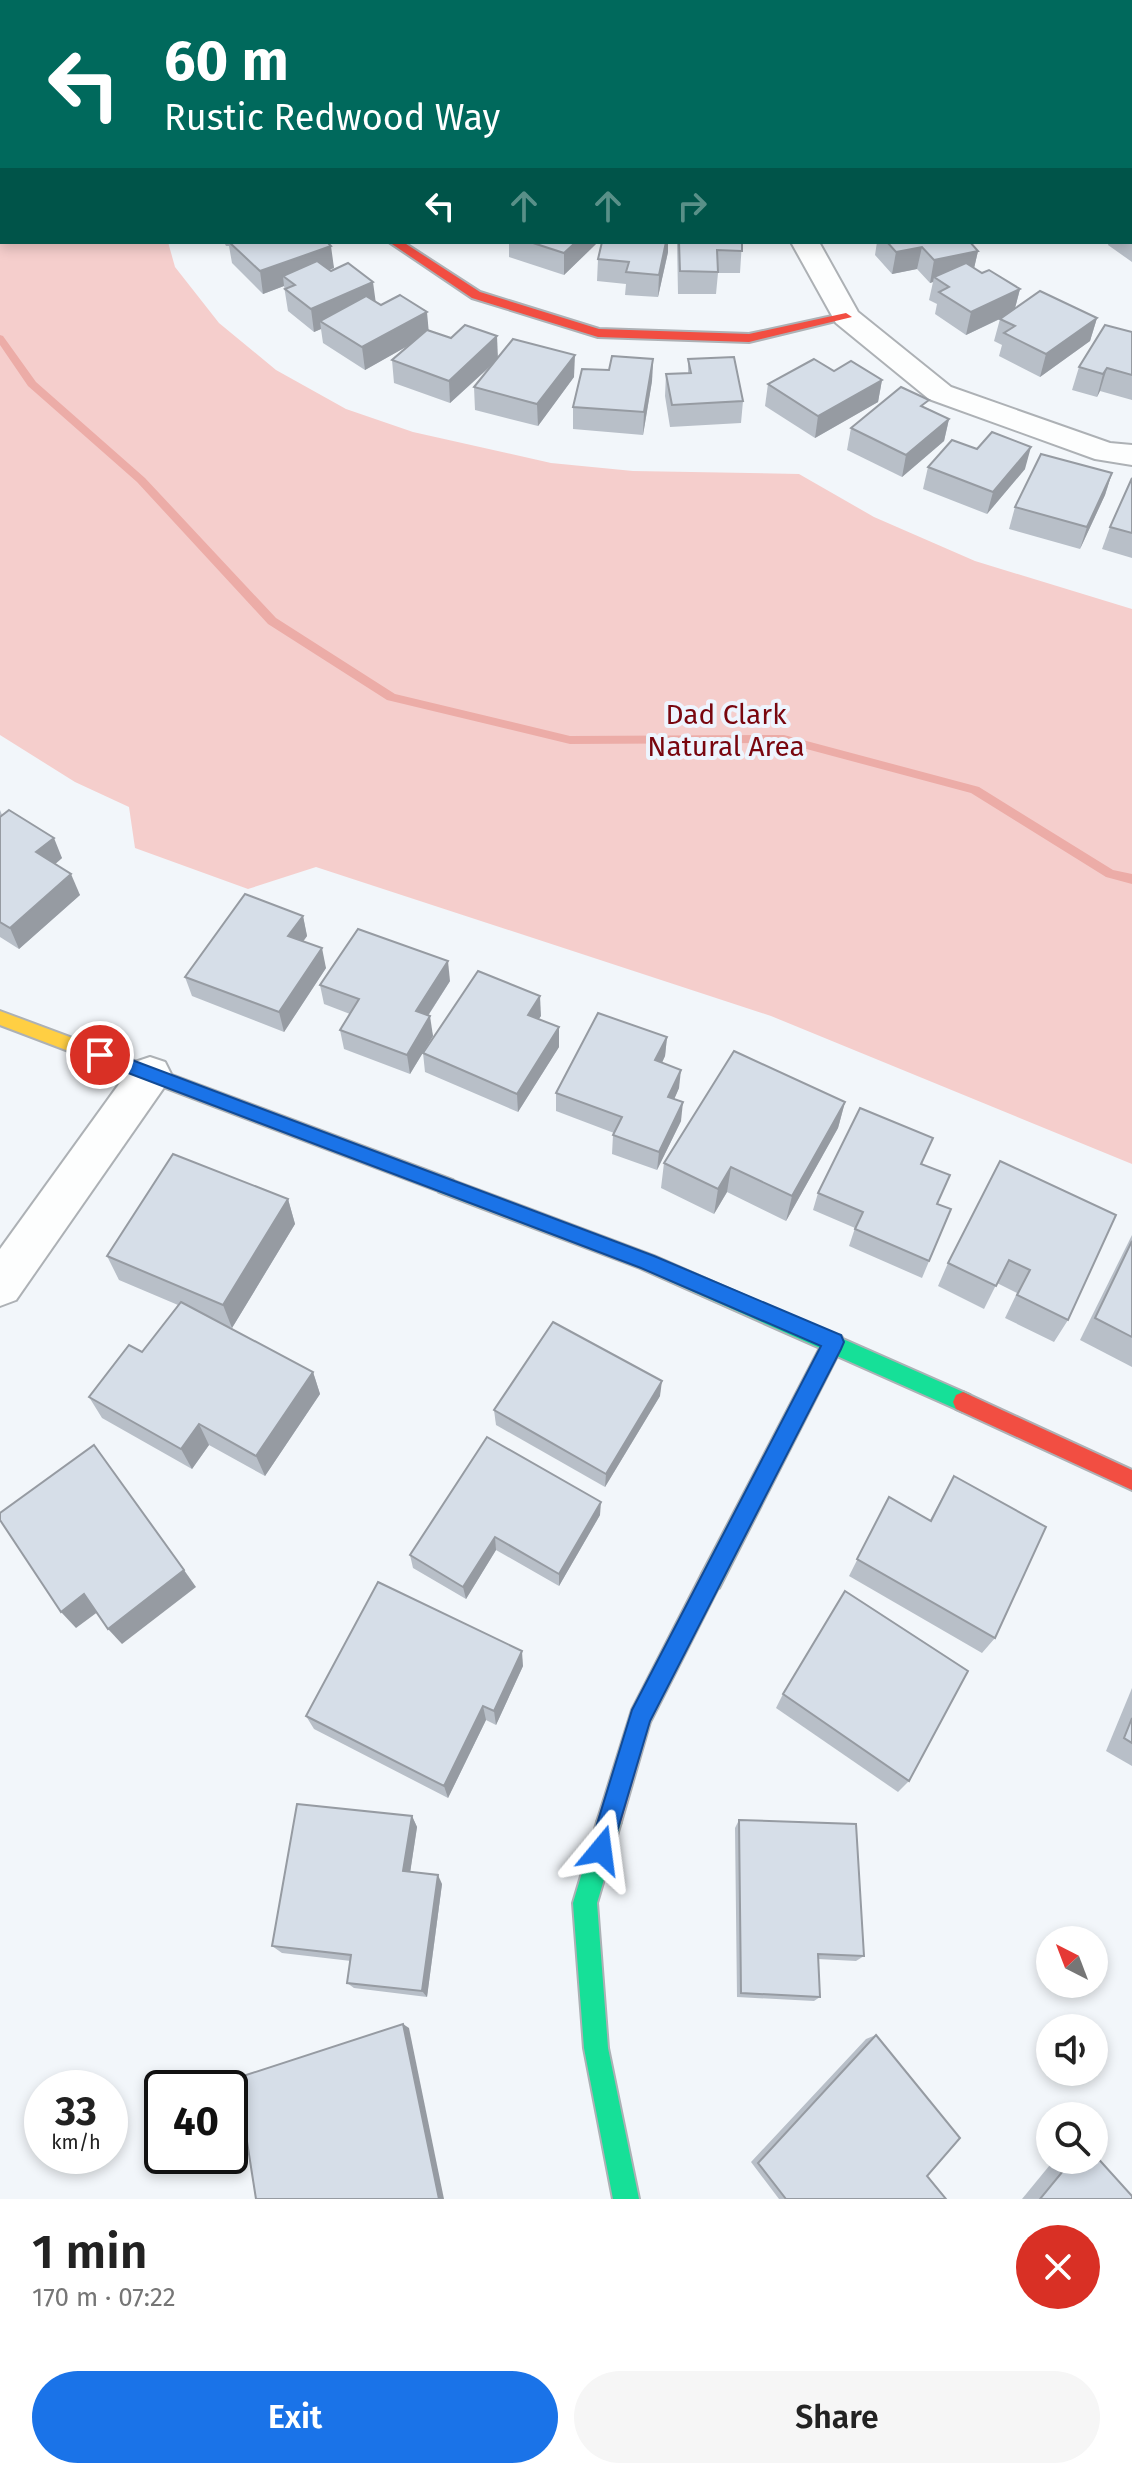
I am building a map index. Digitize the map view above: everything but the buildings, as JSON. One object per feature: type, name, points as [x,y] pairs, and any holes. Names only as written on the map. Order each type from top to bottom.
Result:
[{"type":"street","points":[[398,244],[476,295],[598,333],[749,338],[846,317]]},
{"type":"street","points":[[806,244],[846,317],[940,393],[1106,452],[1132,455]]},
{"type":"street","points":[[0,1018],[647,1262],[834,1342],[1132,1480]]},
{"type":"street","points":[[0,1286],[150,1074]]},
{"type":"street","points":[[626,2199],[596,2048],[585,1903],[640,1718],[834,1342]]},
{"type":"green space","name":"Dad Clark Natural Area","points":[[0,244],[169,244],[175,267],[219,323],[276,370],[346,409],[413,432],[551,463],[633,471],[799,474],[874,517],[975,561],[1132,609],[1132,1164],[771,1016],[316,867],[248,889],[135,848],[129,807],[75,782],[0,735]]},
{"type":"waterway","points":[[0,338],[32,384],[141,480],[272,621],[391,697],[570,740],[784,739],[975,790],[1110,874],[1132,879]]},
{"type":"traffic: fast","points":[[446,1186],[647,1262],[963,1402]]},
{"type":"traffic: fast","points":[[711,1580],[834,1342]]},
{"type":"traffic: fast","points":[[609,1822],[585,1903],[596,2048],[626,2199]]},
{"type":"traffic: slow","points":[[0,1018],[446,1186]]},
{"type":"traffic: jam","points":[[398,244],[476,295],[598,333],[749,338],[846,317]]},
{"type":"traffic: jam","points":[[963,1402],[1132,1480]]},
{"type":"traffic: jam","points":[[609,1822],[640,1718],[711,1580]]},
{"type":"route","points":[[100,1055],[647,1262],[834,1342],[640,1718],[601,1850]]}]
